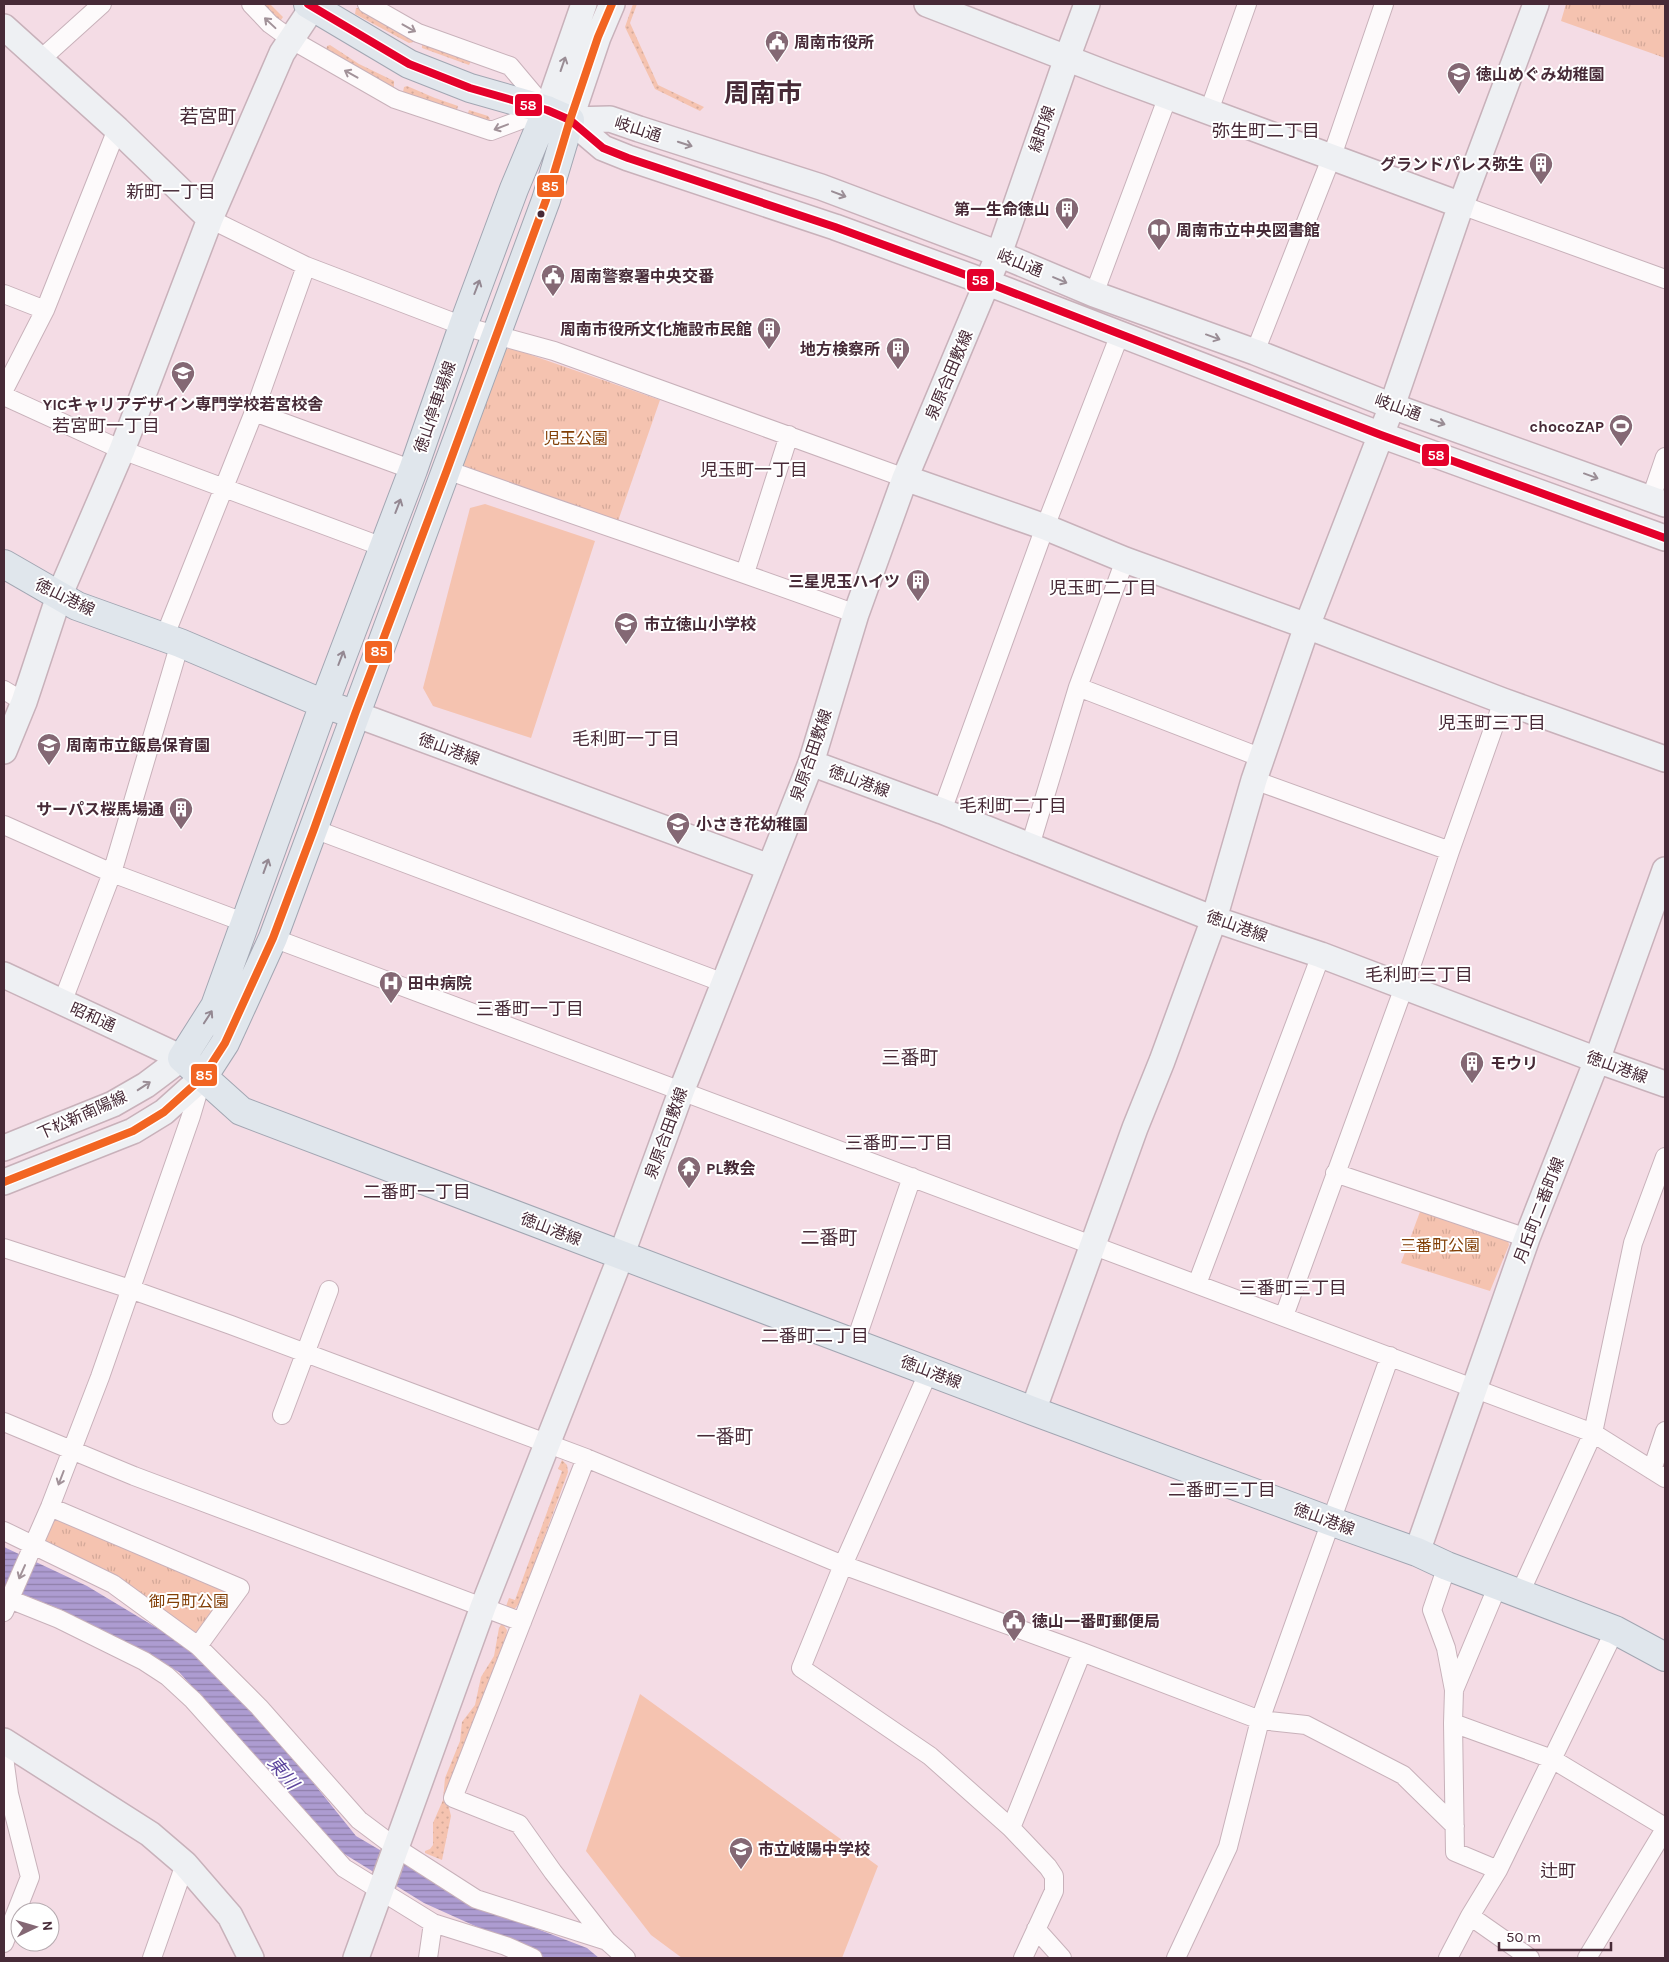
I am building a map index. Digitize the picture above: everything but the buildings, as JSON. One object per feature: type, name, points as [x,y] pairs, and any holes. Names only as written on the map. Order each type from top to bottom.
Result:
[{"type":"main road","points":[[312,5],[409,64],[470,88],[558,115]]},
{"type":"main road","name":"徳山停車場線","points":[[324,704],[412,470],[514,189],[558,115]]},
{"type":"main road","name":"徳山停車場線","points":[[355,714],[546,200],[558,115]]},
{"type":"main road","name":"徳山港線","points":[[4,564],[77,606],[172,641],[324,704],[355,714]]},
{"type":"main road","points":[[182,1058],[215,1006],[324,704]]},
{"type":"main road","points":[[203,1077],[225,1043],[273,938],[355,714]]},
{"type":"main road","name":"徳山港線","points":[[182,1058],[241,1111],[1033,1411],[1417,1552],[1447,1566],[1615,1630],[1665,1656]]},
{"type":"street","points":[[40,60],[102,4]]},
{"type":"street","points":[[251,4],[270,24],[292,40],[395,99],[491,131],[558,115],[598,38],[612,4]]},
{"type":"street","points":[[367,4],[418,33],[510,66],[558,115]]},
{"type":"street","points":[[558,115],[584,4]]},
{"type":"street","points":[[927,4],[1461,205],[1663,273]]},
{"type":"street","name":"緑町線","points":[[999,254],[1087,4]]},
{"type":"street","points":[[1208,111],[1247,4]]},
{"type":"street","points":[[1255,352],[1332,156],[1384,4]]},
{"type":"street","points":[[1033,1411],[1134,1128],[1162,1061],[1214,919],[1258,769],[1307,626],[1392,406],[1461,205],[1536,4]]},
{"type":"street","points":[[4,751],[14,696],[122,450],[210,219],[282,53],[292,40],[312,5]]},
{"type":"street","points":[[6,37],[40,60],[210,219],[306,266],[463,326],[554,351],[1045,527],[1125,560],[1307,626],[1503,701],[1665,759]]},
{"type":"street","points":[[1094,294],[1168,96]]},
{"type":"street","name":"岐山通","points":[[558,115],[610,119],[639,130],[821,187],[999,254],[1094,294],[1255,352],[1392,406],[1658,501]]},
{"type":"street","name":"岐山通","points":[[558,115],[603,148],[628,158],[834,227],[988,283],[1381,435],[1665,538]]},
{"type":"street","points":[[4,390],[45,310],[117,130]]},
{"type":"street","name":"泉原合田敷線","points":[[356,1958],[483,1607],[621,1256],[680,1092],[811,763],[856,614],[905,478],[999,254]]},
{"type":"street","points":[[62,1003],[112,873],[172,641],[225,488],[306,266]]},
{"type":"street","points":[[4,294],[45,310]]},
{"type":"street","points":[[942,811],[1045,527],[1120,334]]},
{"type":"street","points":[[4,396],[122,450],[382,547]]},
{"type":"street","points":[[254,412],[412,470]]},
{"type":"street","points":[[745,573],[789,435]]},
{"type":"street","points":[[1658,501],[1665,457]]},
{"type":"street","points":[[447,470],[582,519],[745,573],[856,614]]},
{"type":"street","points":[[1030,846],[1078,687],[1125,560]]},
{"type":"street","points":[[1078,687],[1258,769],[1450,851]]},
{"type":"street","points":[[1284,1316],[1404,987],[1503,701]]},
{"type":"street","name":"徳山港線","points":[[355,714],[769,867]]},
{"type":"street","name":"徳山港線","points":[[811,763],[942,811],[1214,919],[1321,955],[1596,1060],[1665,1084]]},
{"type":"street","points":[[4,826],[112,873],[246,923]]},
{"type":"street","points":[[314,829],[724,983]]},
{"type":"street","name":"月丘町二番町線","points":[[1417,1552],[1528,1238],[1596,1060],[1665,870]]},
{"type":"street","points":[[273,938],[1593,1433],[1659,1474],[1665,1431]]},
{"type":"street","points":[[1196,1284],[1321,955]]},
{"type":"street","name":"昭和通","points":[[4,975],[182,1058]]},
{"type":"street","name":"下松新南陽線","points":[[4,1148],[113,1104],[146,1085],[182,1058]]},
{"type":"street","points":[[203,1077],[192,1116],[72,1450],[34,1545],[6,1603],[60,1619],[144,1661],[167,1676],[193,1700],[344,1868],[433,1923],[506,1946],[533,1958]]},
{"type":"street","name":"下松新南陽線","points":[[4,1182],[133,1131],[164,1112],[203,1077]]},
{"type":"street","points":[[1454,1690],[1593,1433],[1633,1243],[1665,1157]]},
{"type":"street","points":[[1335,1173],[1528,1238]]},
{"type":"street","points":[[855,1344],[912,1177]]},
{"type":"street","points":[[4,1248],[130,1289],[586,1458],[843,1565],[1082,1652],[1260,1720],[1306,1725],[1403,1775],[1455,1826]]},
{"type":"street","points":[[282,1415],[329,1290]]},
{"type":"street","points":[[1176,1958],[1228,1847],[1260,1720],[1390,1356]]},
{"type":"street","points":[[929,1371],[843,1565],[802,1668],[930,1756],[1011,1828],[1048,1866],[1054,1876],[1054,1891],[1023,1958]]},
{"type":"street","points":[[4,1422],[143,1479],[522,1622]]},
{"type":"street","points":[[586,1458],[453,1798],[519,1824],[553,1872],[607,1941],[626,1958]]},
{"type":"street","points":[[50,1507],[240,1588],[198,1646]]},
{"type":"street","points":[[4,1531],[113,1584],[198,1646],[259,1707],[359,1820],[395,1847],[476,1899],[607,1941]]},
{"type":"street","points":[[1447,1566],[1432,1610],[1446,1648],[1454,1690],[1455,1852],[1498,1870]]},
{"type":"street","points":[[1448,1958],[1470,1916],[1498,1870],[1615,1630]]},
{"type":"street","points":[[1011,1828],[1082,1652]]},
{"type":"street","points":[[1453,1723],[1552,1759],[1665,1828],[1587,1958]]},
{"type":"street","points":[[4,1740],[150,1834],[185,1864],[230,1916],[251,1958]]},
{"type":"street","points":[[4,1757],[8,1794],[30,1877],[4,1943]]},
{"type":"street","points":[[152,1958],[185,1864]]},
{"type":"street","points":[[1470,1916],[1530,1958]]},
{"type":"street","points":[[428,1958],[433,1923]]},
{"type":"street","points":[[1036,1929],[1062,1958]]},
{"type":"green space","points":[[261,4],[270,4],[283,17],[279,23]]},
{"type":"green space","points":[[633,4],[637,4],[630,23],[658,85],[704,107],[700,111],[655,89],[625,27]]},
{"type":"green space","points":[[1566,4],[1665,4],[1665,58],[1561,21]]},
{"type":"green space","points":[[356,8],[360,8],[414,38],[413,42],[409,43],[355,14]]},
{"type":"green space","points":[[422,43],[472,59],[469,65],[422,48]]},
{"type":"green space","points":[[330,45],[359,64],[394,81],[394,87],[391,88],[326,51],[327,46]]},
{"type":"green space","points":[[407,86],[458,106],[456,113],[403,92],[404,87]]},
{"type":"green space","points":[[469,110],[488,116],[490,119],[488,121],[467,116]]},
{"type":"green space","name":"児玉公園","points":[[511,348],[660,400],[618,521],[465,467],[460,453],[501,350]]},
{"type":"green space","points":[[485,504],[595,541],[531,738],[433,706],[423,688],[470,508]]},
{"type":"green space","name":"三番町公園","points":[[1421,1209],[1508,1240],[1509,1245],[1490,1291],[1401,1263]]},
{"type":"green space","points":[[562,1460],[567,1465],[568,1472],[521,1601],[513,1611],[505,1609],[509,1598],[515,1600],[562,1471],[558,1469]]},
{"type":"green space","name":"御弓町公園","points":[[56,1514],[233,1591],[195,1638],[42,1545]]},
{"type":"green space","points":[[502,1623],[507,1630],[506,1636],[450,1782],[447,1800],[451,1816],[442,1860],[425,1853],[425,1851],[433,1845],[433,1823],[443,1800],[445,1778],[460,1741],[462,1722],[475,1705],[481,1677],[494,1656],[499,1628]]},
{"type":"green space","points":[[640,1694],[878,1866],[842,1958],[682,1958],[651,1935],[586,1851]]},
{"type":"water","name":"東川","points":[[4,1547],[87,1586],[202,1655],[278,1739],[356,1836],[472,1904],[587,1948],[599,1958],[546,1958],[424,1903],[333,1847],[179,1672],[62,1610],[4,1587]]},
{"type":"transit line","name":"58","points":[[308,4],[409,64],[470,88],[547,110],[570,120],[603,148],[628,158],[835,227],[988,283],[1381,435],[1665,538]]},
{"type":"transit line","name":"85","points":[[4,1182],[133,1131],[164,1112],[203,1077],[225,1043],[273,938],[314,829],[546,200],[570,120],[598,37],[612,4]]},
{"type":"place","name":"周南市役所","points":[[777,63]]},
{"type":"place","name":"徳山めぐみ幼稚園","points":[[1459,95]]},
{"type":"place","name":"グランドパレス弥生","points":[[1541,185]]},
{"type":"place","name":"第一生命徳山","points":[[1067,230]]},
{"type":"place","name":"周南市立中央図書館","points":[[1159,251]]},
{"type":"place","name":"周南警察署中央交番","points":[[553,297]]},
{"type":"place","name":"周南市役所文化施設市民館","points":[[769,350]]},
{"type":"place","name":"地方検察所","points":[[898,370]]},
{"type":"place","name":"YICキャリアデザイン専門学校若宮校舎","points":[[183,394]]},
{"type":"place","name":"chocoZAP","points":[[1621,447]]},
{"type":"place","name":"三星児玉ハイツ","points":[[918,602]]},
{"type":"place","name":"市立徳山小学校","points":[[626,645]]},
{"type":"place","name":"周南市立飯島保育園","points":[[49,766]]},
{"type":"place","name":"サーパス桜馬場通","points":[[181,830]]},
{"type":"place","name":"小さき花幼稚園","points":[[678,845]]},
{"type":"place","name":"田中病院","points":[[391,1004]]},
{"type":"place","name":"モウリ","points":[[1472,1084]]},
{"type":"place","name":"PL教会","points":[[689,1189]]},
{"type":"place","name":"徳山一番町郵便局","points":[[1014,1642]]},
{"type":"place","name":"市立岐陽中学校","points":[[741,1870]]},
{"type":"district","name":"周南市","points":[[763,93]]},
{"type":"district","name":"若宮町","points":[[208,117]]},
{"type":"district","name":"弥生町二丁目","points":[[1266,131]]},
{"type":"district","name":"新町一丁目","points":[[171,192]]},
{"type":"district","name":"若宮町一丁目","points":[[106,426]]},
{"type":"district","name":"児玉町一丁目","points":[[754,470]]},
{"type":"district","name":"児玉町二丁目","points":[[1103,588]]},
{"type":"district","name":"児玉町三丁目","points":[[1492,723]]},
{"type":"district","name":"毛利町一丁目","points":[[626,739]]},
{"type":"district","name":"毛利町二丁目","points":[[1013,806]]},
{"type":"district","name":"毛利町三丁目","points":[[1419,975]]},
{"type":"district","name":"三番町一丁目","points":[[530,1009]]},
{"type":"district","name":"三番町","points":[[910,1058]]},
{"type":"district","name":"三番町二丁目","points":[[899,1143]]},
{"type":"district","name":"二番町一丁目","points":[[417,1192]]},
{"type":"district","name":"二番町","points":[[829,1238]]},
{"type":"district","name":"三番町三丁目","points":[[1293,1288]]},
{"type":"district","name":"二番町二丁目","points":[[815,1336]]},
{"type":"district","name":"一番町","points":[[725,1437]]},
{"type":"district","name":"二番町三丁目","points":[[1222,1490]]},
{"type":"district","name":"辻町","points":[[1558,1871]]}]
